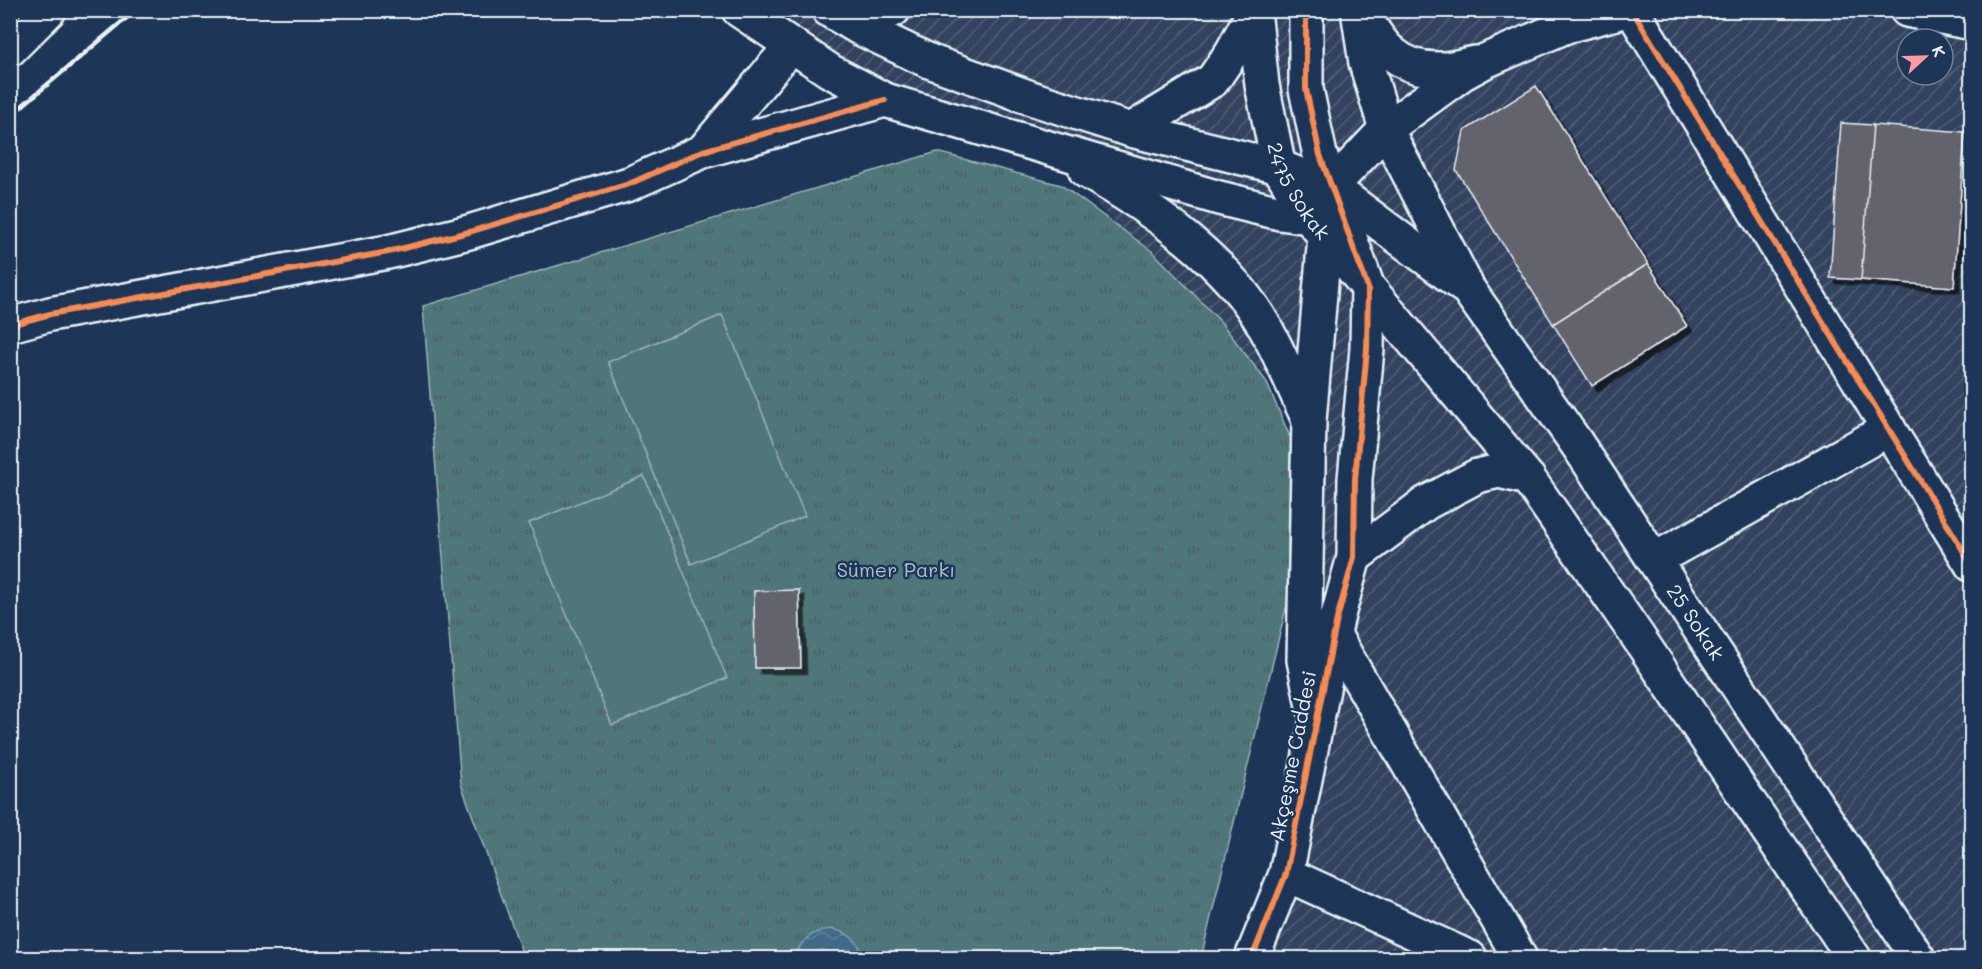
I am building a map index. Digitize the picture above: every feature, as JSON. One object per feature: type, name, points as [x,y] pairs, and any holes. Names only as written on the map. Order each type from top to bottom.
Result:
[{"type":"street","points":[[10,49],[49,10]]},
{"type":"street","points":[[739,10],[830,71],[885,100],[1219,198],[1280,213],[1317,226]]},
{"type":"street","points":[[828,10],[929,61],[1034,99],[1131,130],[1280,167],[1331,187],[1468,289]]},
{"type":"street","points":[[858,27],[893,10]]},
{"type":"street","points":[[1306,10],[1306,89],[1320,155],[1368,288]]},
{"type":"street","points":[[1359,10],[1365,63],[1386,129],[1468,289]]},
{"type":"street","points":[[1359,10],[1375,36],[1403,63],[1443,69],[1485,61]]},
{"type":"street","points":[[1316,723],[1304,660],[1309,420],[1317,226],[1331,187],[1386,129],[1463,72],[1566,26],[1630,10],[1971,566]]},
{"type":"street","points":[[1907,10],[1971,23]]},
{"type":"street","points":[[1131,130],[1213,80],[1232,52],[1254,12]]},
{"type":"street","name":"2475 Sokak","points":[[1254,12],[1262,85],[1280,167],[1317,226],[1528,478]]},
{"type":"street","points":[[704,152],[792,45]]},
{"type":"street","points":[[10,325],[50,314],[411,246],[546,210],[629,184],[704,152],[885,100]]},
{"type":"street","points":[[1040,146],[1108,183],[1172,226],[1232,281],[1266,328],[1309,420]]},
{"type":"street","name":"Akçeşme Caddesi","points":[[1252,958],[1286,874],[1334,635],[1354,557],[1355,479],[1367,349],[1368,288]]},
{"type":"street","name":"25 Sokak","points":[[1468,289],[1577,444],[1918,958]]},
{"type":"street","points":[[1654,560],[1889,429]]},
{"type":"street","points":[[1354,557],[1426,503],[1477,476],[1498,471],[1528,478],[1635,631],[1854,958]]},
{"type":"street","points":[[1334,635],[1520,958]]},
{"type":"street","points":[[1286,874],[1470,958]]},
{"type":"shaded area","points":[[742,11],[1971,11],[1971,958],[1260,958],[1316,723],[1309,420],[1040,146],[755,21]]},
{"type":"green space","name":"Sümer Parkı","points":[[937,152],[1061,185],[1153,252],[1220,321],[1266,381],[1293,444],[1288,600],[1201,958],[524,958],[461,784],[423,306]]},
{"type":"green space","points":[[722,315],[805,516],[691,564],[608,362]]},
{"type":"green space","points":[[644,476],[727,678],[612,725],[529,523]]},
{"type":"water","points":[[831,929],[843,932],[852,938],[864,958],[795,958],[800,946],[808,937]]},
{"type":"building","points":[[1536,86],[1648,264],[1553,324],[1456,170],[1464,131]]},
{"type":"building","points":[[1841,123],[1873,125],[1861,280],[1830,278]]},
{"type":"building","points":[[1873,125],[1965,132],[1954,287],[1861,280]]},
{"type":"building","points":[[1648,264],[1687,326],[1592,386],[1553,324]]},
{"type":"building","points":[[799,590],[801,668],[755,668],[754,591]]},
{"type":"railway","points":[[10,116],[136,10]]},
{"type":"cycle path","points":[[1252,958],[1286,874],[1337,619],[1354,557],[1355,479],[1367,349],[1368,288],[1320,155],[1306,89],[1306,10]]},
{"type":"cycle path","points":[[1632,10],[1972,565]]},
{"type":"cycle path","points":[[10,325],[50,314],[388,252],[469,232],[629,184],[703,151],[885,100]]}]
